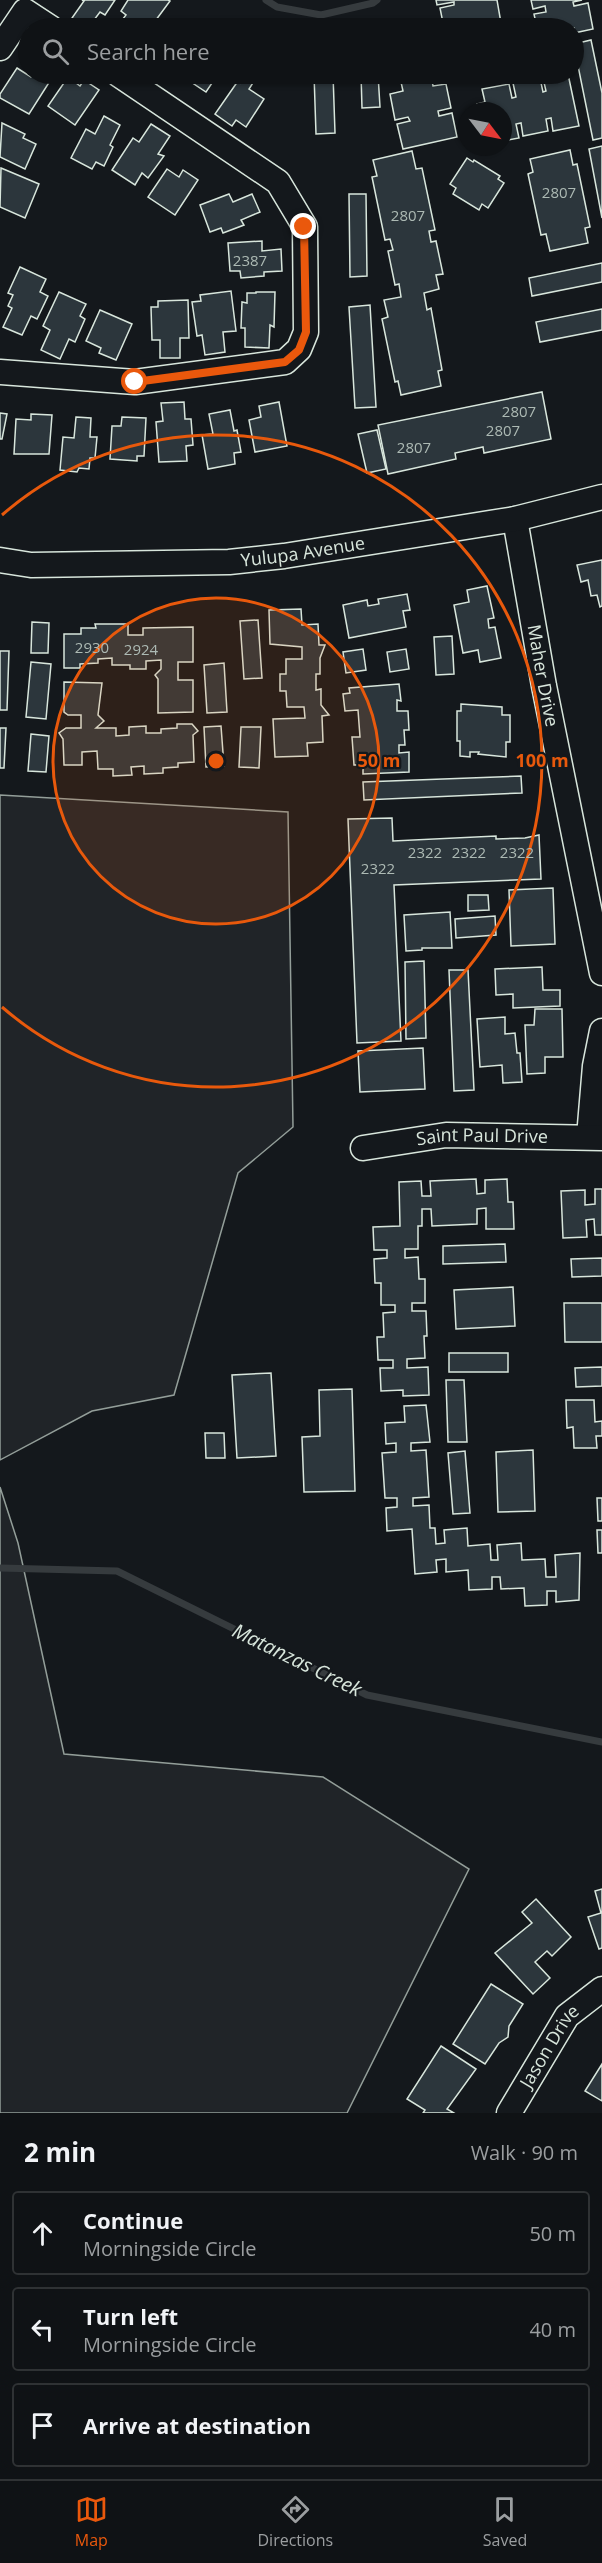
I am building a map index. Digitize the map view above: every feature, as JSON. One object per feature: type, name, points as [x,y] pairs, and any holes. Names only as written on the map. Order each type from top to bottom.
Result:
[{"type":"street","points":[[20,18],[25,11],[36,18]]},
{"type":"street","points":[[0,48],[18,21]]},
{"type":"street","points":[[0,372],[135,382],[285,362],[299,350],[306,332],[304,227],[278,182],[133,84]]},
{"type":"street","name":"Yulupa Avenue","points":[[0,560],[31,566],[229,562],[284,556],[515,519],[602,497]]},
{"type":"street","name":"Maher Drive","points":[[515,519],[544,686],[602,973]]},
{"type":"street","points":[[596,1137],[595,1066],[602,1031]]},
{"type":"street","name":"Saint Paul Drive","points":[[363,1148],[446,1135],[596,1137]]},
{"type":"street","name":"Jason Drive","points":[[509,2113],[567,2016],[602,1989]]},
{"type":"shaded area","points":[[0,795],[288,812],[293,1127],[238,1173],[174,1395],[92,1411],[0,1460]]},
{"type":"shaded area","points":[[0,1487],[18,1543],[64,1754],[323,1777],[469,1869],[347,2113],[0,2113]]},
{"type":"building","points":[[82,0],[115,0],[105,15],[100,12],[96,18],[72,18],[84,1]]},
{"type":"building","points":[[128,0],[170,1],[157,18],[124,18],[126,15],[121,11]]},
{"type":"building","points":[[436,0],[497,0],[500,18],[442,18],[440,8],[454,5],[454,2],[437,5]]},
{"type":"building","points":[[531,0],[582,0],[573,2],[574,6],[588,3],[593,29],[584,31],[584,18],[535,18],[534,14],[546,12],[545,6],[533,9]]},
{"type":"building","points":[[591,40],[602,93],[602,138],[593,140],[582,84],[584,84],[584,42]]},
{"type":"building","points":[[17,68],[18,84],[48,84],[29,114],[0,98],[0,94]]},
{"type":"building","points":[[63,84],[80,86],[90,84],[99,90],[75,125],[48,106]]},
{"type":"building","points":[[194,84],[211,84],[206,92]]},
{"type":"building","points":[[236,84],[252,84],[249,89],[264,99],[246,127],[236,120],[232,126],[215,114]]},
{"type":"building","points":[[314,84],[333,84],[335,133],[316,134]]},
{"type":"building","points":[[361,84],[379,84],[380,107],[362,108]]},
{"type":"building","points":[[401,84],[433,84],[433,86],[446,84],[451,108],[438,111],[439,116],[452,113],[457,137],[403,149],[397,124],[410,121],[408,117],[395,120],[390,94],[403,91]]},
{"type":"building","points":[[509,84],[512,98],[516,97],[513,84],[541,84],[543,92],[546,91],[544,84],[570,84],[579,126],[553,131],[551,118],[546,119],[548,131],[523,136],[521,123],[516,124],[519,138],[512,139],[512,102],[485,102],[482,89]]},
{"type":"building","points":[[104,116],[120,125],[110,145],[113,147],[104,166],[96,162],[92,169],[71,158],[86,129],[95,134]]},
{"type":"building","points":[[2,123],[25,134],[23,138],[36,144],[25,169],[0,157]]},
{"type":"building","points":[[151,124],[170,136],[158,154],[164,156],[148,178],[142,173],[135,185],[112,170],[133,138],[139,142]]},
{"type":"building","points":[[602,146],[602,218],[589,149]]},
{"type":"building","points":[[570,150],[573,165],[577,164],[590,227],[585,228],[588,243],[550,251],[546,234],[541,235],[528,174],[533,172],[530,159]]},
{"type":"building","points":[[412,151],[416,169],[422,168],[435,230],[429,231],[431,242],[436,241],[443,274],[436,275],[439,289],[424,293],[427,310],[431,308],[442,370],[438,371],[441,386],[401,395],[398,381],[395,382],[382,319],[388,317],[384,300],[401,297],[399,284],[395,285],[388,251],[393,250],[390,239],[385,240],[372,177],[377,176],[373,160]]},
{"type":"building","points":[[467,158],[500,176],[498,179],[504,183],[488,208],[482,204],[479,210],[453,194],[456,188],[450,184]]},
{"type":"building","points":[[1,168],[39,184],[25,218],[0,207]]},
{"type":"building","points":[[167,169],[179,177],[183,170],[198,180],[175,215],[148,197]]},
{"type":"building","points":[[229,194],[233,202],[252,194],[260,212],[241,220],[244,225],[223,233],[221,228],[210,232],[200,205]]},
{"type":"building","points":[[349,194],[366,194],[367,276],[350,277]]},
{"type":"building","points":[[262,241],[262,251],[281,249],[282,271],[264,272],[264,276],[241,278],[240,271],[230,271],[228,243]]},
{"type":"building","points":[[602,263],[602,282],[532,296],[529,278]]},
{"type":"building","points":[[20,267],[46,279],[40,292],[48,296],[37,319],[31,316],[22,335],[3,327],[12,308],[8,306],[13,295],[8,293]]},
{"type":"building","points":[[231,291],[236,331],[223,332],[225,352],[205,355],[202,335],[197,336],[192,302],[201,301],[200,295]]},
{"type":"building","points":[[59,292],[86,304],[80,316],[85,319],[75,342],[69,339],[60,359],[41,350],[50,330],[43,326]]},
{"type":"building","points":[[275,292],[274,327],[270,325],[269,348],[245,347],[245,328],[241,328],[242,302],[247,303],[247,293]]},
{"type":"building","points":[[188,300],[189,338],[180,338],[180,358],[160,358],[160,340],[152,340],[151,307],[158,307],[158,301]]},
{"type":"building","points":[[370,305],[376,407],[355,408],[349,307]]},
{"type":"building","points":[[602,309],[602,330],[540,342],[536,322]]},
{"type":"building","points":[[100,310],[132,324],[116,360],[99,353],[101,348],[86,341]]},
{"type":"building","points":[[542,392],[551,439],[484,453],[483,447],[455,453],[456,459],[388,474],[378,425]]},
{"type":"building","points":[[184,402],[185,419],[191,419],[193,445],[186,446],[187,461],[159,462],[156,422],[163,421],[161,403]]},
{"type":"building","points":[[279,402],[287,446],[255,452],[249,420],[261,417],[259,406]]},
{"type":"building","points":[[230,410],[241,452],[234,453],[235,464],[208,469],[202,435],[213,434],[209,414]]},
{"type":"building","points":[[0,413],[7,414],[2,439],[0,439]]},
{"type":"building","points":[[31,414],[52,415],[49,454],[14,454],[16,419],[31,420]]},
{"type":"building","points":[[76,417],[91,418],[90,437],[97,437],[95,458],[90,458],[89,469],[79,468],[77,472],[60,470],[63,437],[74,438]]},
{"type":"building","points":[[122,417],[146,418],[144,456],[137,456],[137,461],[110,459],[112,426],[121,426]]},
{"type":"building","points":[[377,430],[386,469],[367,473],[358,434]]},
{"type":"building","points":[[602,560],[602,606],[600,607],[597,595],[591,596],[588,580],[581,582],[577,565]]},
{"type":"building","points":[[487,586],[494,618],[488,619],[489,628],[495,627],[501,658],[480,662],[478,650],[463,653],[454,605],[469,602],[467,590]]},
{"type":"building","points":[[407,594],[410,610],[403,611],[406,627],[349,638],[343,605],[367,600],[368,606],[379,604],[378,599]]},
{"type":"building","points":[[301,609],[302,625],[318,624],[319,645],[325,645],[320,658],[320,674],[316,674],[316,690],[321,689],[321,705],[329,715],[322,716],[323,742],[307,743],[308,756],[275,757],[273,719],[305,718],[304,707],[287,707],[286,691],[280,691],[280,674],[286,674],[286,659],[302,659],[302,647],[270,644],[269,610]]},
{"type":"building","points":[[258,620],[262,678],[244,679],[240,621]]},
{"type":"building","points":[[32,622],[49,623],[48,653],[31,653]]},
{"type":"building","points":[[95,624],[128,624],[128,635],[143,635],[143,628],[193,627],[193,662],[178,662],[178,680],[193,680],[193,712],[158,713],[158,679],[155,675],[161,669],[161,660],[146,661],[146,669],[130,669],[130,665],[112,665],[112,658],[98,659],[98,663],[80,664],[80,668],[64,668],[64,634],[81,634],[81,628],[96,628]]},
{"type":"building","points":[[452,636],[454,674],[436,675],[434,637]]},
{"type":"building","points":[[363,649],[366,670],[346,673],[343,652]]},
{"type":"building","points":[[406,649],[409,669],[390,672],[387,652]]},
{"type":"building","points":[[0,651],[9,651],[7,710],[0,710]]},
{"type":"building","points":[[31,662],[51,664],[46,719],[26,717]]},
{"type":"building","points":[[224,663],[227,712],[207,713],[204,665]]},
{"type":"building","points":[[64,682],[102,683],[98,715],[104,721],[96,728],[116,728],[116,736],[129,735],[129,727],[146,726],[146,733],[161,733],[161,729],[177,728],[177,724],[192,724],[198,731],[193,735],[194,762],[178,763],[178,767],[163,768],[163,773],[144,774],[144,766],[131,767],[132,775],[113,776],[113,769],[98,769],[97,751],[82,752],[82,765],[64,765],[63,739],[59,733],[66,728],[81,728],[81,715],[68,715],[64,712]]},
{"type":"building","points":[[399,684],[401,701],[397,700],[397,711],[408,711],[409,730],[404,730],[405,745],[399,745],[399,753],[409,752],[409,772],[363,774],[363,765],[354,765],[352,737],[360,737],[358,710],[345,711],[343,694],[350,693],[349,688]]},
{"type":"building","points":[[461,704],[502,707],[502,715],[510,715],[510,742],[506,742],[506,757],[478,754],[479,752],[470,752],[470,757],[460,756],[460,741],[457,741],[457,711],[461,711]]},
{"type":"building","points":[[221,726],[224,766],[206,767],[204,727]]},
{"type":"building","points":[[241,727],[261,727],[259,768],[239,767]]},
{"type":"building","points":[[0,728],[6,728],[4,768],[0,768]]},
{"type":"building","points":[[31,734],[49,736],[46,772],[28,771]]},
{"type":"building","points":[[521,776],[522,793],[364,800],[363,782]]},
{"type":"building","points":[[392,818],[393,841],[496,836],[496,839],[525,838],[539,835],[541,879],[394,885],[401,1041],[357,1043],[348,819]]},
{"type":"building","points":[[553,888],[555,944],[511,946],[509,890]]},
{"type":"building","points":[[468,895],[488,895],[489,910],[468,911]]},
{"type":"building","points":[[450,912],[452,948],[422,948],[422,950],[406,951],[404,915]]},
{"type":"building","points":[[495,916],[496,935],[456,938],[455,919]]},
{"type":"building","points":[[424,961],[426,1038],[406,1039],[405,962]]},
{"type":"building","points":[[542,967],[543,990],[560,990],[560,1006],[513,1008],[513,994],[496,995],[495,969]]},
{"type":"building","points":[[449,970],[468,970],[474,1090],[454,1091]]},
{"type":"building","points":[[535,1009],[562,1009],[563,1057],[545,1057],[545,1073],[527,1074],[525,1025],[534,1025]]},
{"type":"building","points":[[505,1017],[505,1034],[515,1033],[517,1053],[520,1053],[522,1082],[503,1083],[502,1065],[480,1067],[477,1019]]},
{"type":"building","points":[[423,1048],[425,1089],[360,1092],[358,1051]]},
{"type":"building","points":[[476,1179],[477,1194],[485,1193],[485,1180],[507,1179],[508,1202],[513,1202],[514,1229],[486,1229],[486,1208],[477,1209],[477,1224],[432,1226],[431,1209],[422,1209],[422,1226],[418,1226],[418,1249],[405,1249],[405,1258],[418,1257],[419,1279],[425,1279],[425,1303],[412,1303],[412,1311],[426,1311],[425,1358],[407,1359],[407,1368],[428,1367],[429,1395],[403,1396],[403,1390],[381,1391],[380,1368],[393,1368],[393,1360],[378,1360],[377,1337],[384,1337],[383,1313],[395,1312],[395,1305],[381,1305],[381,1283],[375,1283],[374,1259],[387,1258],[387,1250],[374,1250],[373,1227],[400,1226],[399,1182],[421,1181],[422,1196],[431,1196],[430,1181]]},
{"type":"building","points":[[595,1189],[602,1189],[602,1235],[595,1235],[594,1219],[586,1220],[587,1237],[563,1238],[561,1191],[585,1190],[585,1205],[595,1204]]},
{"type":"building","points":[[505,1244],[506,1262],[443,1264],[443,1246]]},
{"type":"building","points":[[602,1258],[602,1276],[572,1277],[571,1259]]},
{"type":"building","points":[[513,1287],[515,1326],[456,1329],[454,1290]]},
{"type":"building","points":[[564,1303],[602,1303],[602,1342],[565,1342]]},
{"type":"building","points":[[449,1353],[508,1353],[508,1372],[449,1372]]},
{"type":"building","points":[[602,1367],[602,1386],[576,1387],[575,1368]]},
{"type":"building","points":[[271,1373],[276,1456],[237,1458],[232,1375]]},
{"type":"building","points":[[446,1380],[464,1380],[467,1442],[448,1442]]},
{"type":"building","points":[[352,1389],[355,1491],[304,1492],[302,1437],[320,1436],[319,1390]]},
{"type":"building","points":[[566,1400],[594,1400],[595,1422],[602,1421],[602,1436],[596,1436],[597,1448],[574,1448],[573,1427],[567,1428]]},
{"type":"building","points":[[426,1405],[430,1442],[411,1443],[411,1451],[426,1450],[429,1497],[413,1498],[413,1506],[429,1505],[430,1528],[435,1528],[436,1544],[445,1543],[444,1530],[467,1528],[468,1546],[490,1544],[491,1560],[498,1560],[497,1545],[521,1543],[522,1560],[545,1559],[546,1577],[556,1577],[555,1555],[580,1553],[579,1600],[556,1602],[556,1591],[547,1591],[547,1605],[525,1606],[524,1588],[501,1589],[500,1577],[492,1577],[492,1589],[469,1590],[468,1570],[446,1572],[446,1559],[436,1560],[437,1572],[415,1574],[412,1529],[387,1531],[386,1508],[397,1507],[397,1498],[385,1498],[382,1453],[396,1452],[396,1443],[386,1444],[385,1423],[405,1422],[404,1406]]},
{"type":"building","points":[[205,1433],[224,1433],[225,1458],[206,1458]]},
{"type":"building","points":[[533,1450],[535,1511],[498,1512],[496,1452]]},
{"type":"building","points":[[465,1451],[470,1513],[453,1514],[448,1453]]},
{"type":"building","points":[[597,1498],[602,1498],[602,1521],[598,1521]]},
{"type":"building","points":[[597,1530],[602,1530],[602,1553],[598,1553]]},
{"type":"building","points":[[602,1889],[602,1948],[599,1949],[588,1917],[601,1913],[595,1891]]},
{"type":"building","points":[[536,1899],[571,1937],[552,1956],[547,1951],[535,1962],[550,1978],[533,1994],[495,1953],[532,1923],[522,1912]]},
{"type":"building","points":[[491,1984],[523,2004],[509,2026],[508,2037],[499,2043],[485,2064],[453,2044]]},
{"type":"building","points":[[441,2046],[476,2069],[447,2109],[454,2113],[423,2113],[425,2110],[407,2099]]},
{"type":"building","points":[[602,2064],[602,2101],[585,2091]]},
{"type":"waterway","points":[[266,0],[277,7],[321,15],[373,3],[377,0]]},
{"type":"waterway","name":"Matanzas Creek","points":[[0,1568],[117,1571],[367,1695],[602,1742]]},
{"type":"route","points":[[135,382],[285,362],[299,350],[306,332],[304,227]]}]
